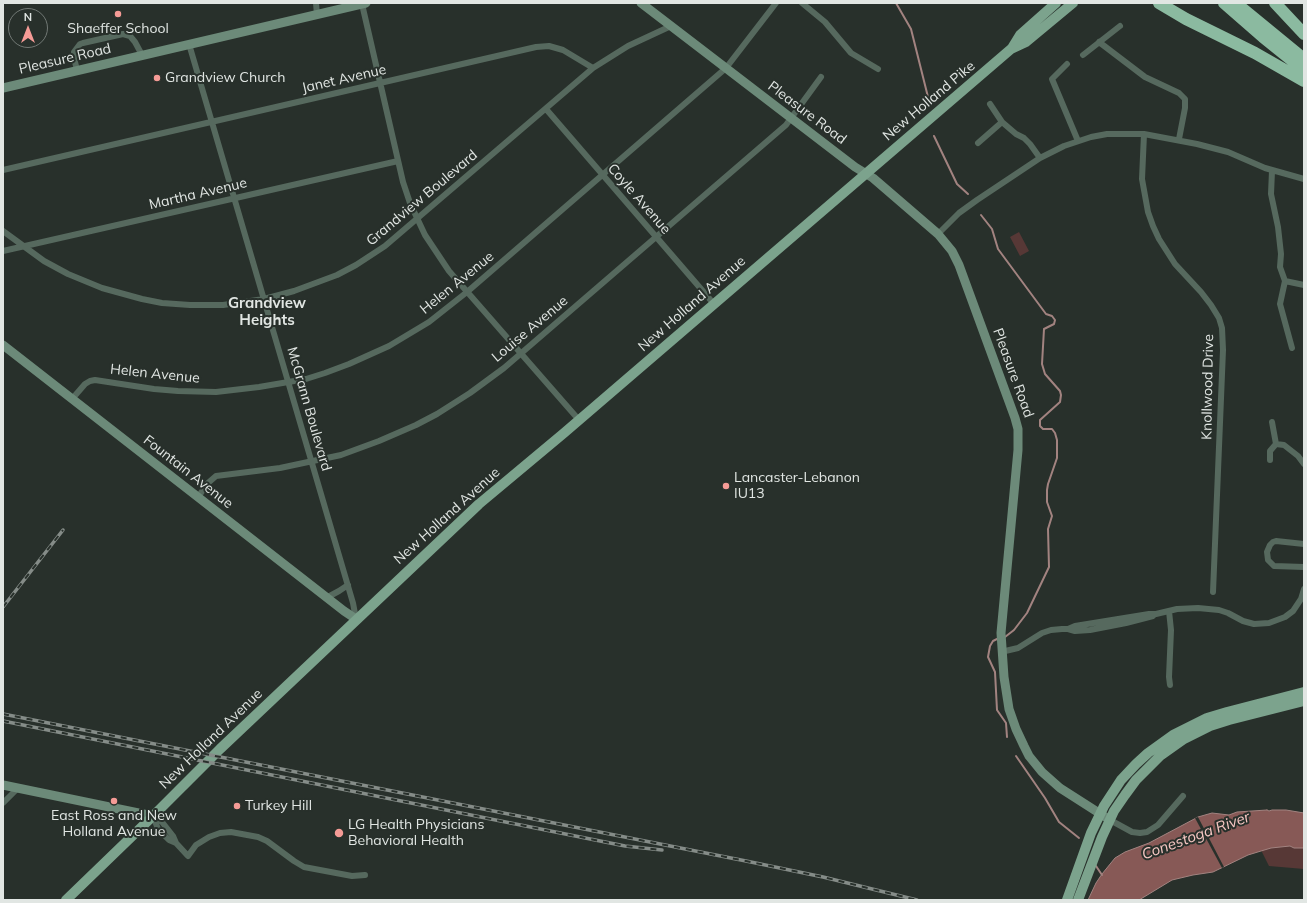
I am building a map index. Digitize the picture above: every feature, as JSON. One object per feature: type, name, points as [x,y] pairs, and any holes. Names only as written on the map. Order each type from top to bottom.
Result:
[{"type":"highway","points":[[1159,3],[1186,19],[1260,55],[1304,81]]},
{"type":"highway","points":[[1224,3],[1304,70]]},
{"type":"highway","points":[[1236,3],[1304,59]]},
{"type":"highway","points":[[1275,3],[1304,34]]},
{"type":"main road","name":"New Holland Pike","points":[[1011,49],[1020,35],[1056,3]]},
{"type":"main road","name":"New Holland Pike","points":[[865,173],[1011,49],[1026,42],[1073,3]]},
{"type":"main road","name":"New Holland Avenue","points":[[66,900],[153,816],[207,761],[479,504],[579,420],[865,173]]},
{"type":"main road","points":[[1067,900],[1092,833],[1109,797],[1127,773],[1148,753],[1173,735],[1217,714],[1304,692]]},
{"type":"main road","points":[[1078,900],[1110,820],[1136,780],[1160,756],[1180,741],[1220,723],[1304,701]]},
{"type":"street","points":[[316,3],[317,14]]},
{"type":"street","points":[[364,3],[380,83],[403,182],[417,220],[449,271],[579,420]]},
{"type":"street","name":"Pleasure Road","points":[[3,88],[364,3]]},
{"type":"street","name":"Pleasure Road","points":[[641,3],[791,119],[855,167],[873,178],[938,234],[952,251],[959,265],[1018,429],[1018,450],[1001,626],[1001,652],[1009,709],[1020,738],[1029,756],[1042,772],[1060,788],[1100,814],[1132,832],[1147,832],[1158,825],[1183,796]]},
{"type":"street","name":"Helen Avenue","points":[[72,399],[85,384],[95,380],[154,389],[199,392],[259,388],[306,379],[325,373],[389,346],[428,322],[467,292],[726,68],[776,3]]},
{"type":"street","points":[[802,3],[825,22],[851,53],[878,69]]},
{"type":"street","name":"Grandview Boulevard","points":[[3,231],[23,247],[55,268],[85,282],[142,299],[176,304],[205,306],[244,303],[294,292],[337,275],[356,265],[385,246],[593,68],[628,46],[671,26]]},
{"type":"street","points":[[1083,54],[1120,26]]},
{"type":"street","points":[[77,70],[74,52],[80,44],[83,43],[123,34],[130,36],[142,55]]},
{"type":"street","points":[[1099,42],[1145,77],[1179,93],[1185,99],[1185,108],[1179,139]]},
{"type":"street","name":"McGrann Boulevard","points":[[189,44],[348,584],[356,619]]},
{"type":"street","name":"Janet Avenue","points":[[3,170],[543,46],[563,50],[593,68]]},
{"type":"street","points":[[1067,64],[1052,79],[1078,141]]},
{"type":"street","name":"Louise Avenue","points":[[198,497],[208,483],[216,476],[266,471],[312,462],[341,454],[379,441],[432,417],[470,393],[521,353],[780,130],[791,119],[821,77]]},
{"type":"street","points":[[990,104],[1002,122],[1016,134],[1024,138],[1040,158]]},
{"type":"street","name":"Coyle Avenue","points":[[546,109],[714,304]]},
{"type":"street","points":[[978,143],[1002,122]]},
{"type":"street","points":[[938,234],[971,204],[1040,158],[1078,141],[1108,134],[1144,134],[1179,139],[1228,152],[1272,171],[1304,179]]},
{"type":"street","name":"Knollwood Drive","points":[[1144,134],[1142,179],[1148,212],[1153,226],[1159,239],[1175,264],[1211,305],[1222,328],[1223,350],[1213,592]]},
{"type":"street","name":"Martha Avenue","points":[[3,251],[398,161]]},
{"type":"street","points":[[1272,171],[1271,194],[1278,226],[1281,254],[1280,267],[1285,281],[1280,304],[1292,348]]},
{"type":"street","points":[[1285,281],[1304,285]]},
{"type":"street","name":"Fountain Avenue","points":[[3,345],[326,598],[356,619]]},
{"type":"street","points":[[1272,422],[1276,444]]},
{"type":"street","points":[[1270,460],[1270,451],[1276,444]]},
{"type":"street","points":[[1276,444],[1284,445],[1298,456],[1304,464]]},
{"type":"street","points":[[1304,544],[1273,542],[1268,548],[1267,556],[1268,560],[1274,566],[1304,567]]},
{"type":"street","points":[[326,598],[348,584]]},
{"type":"street","points":[[1001,652],[1018,648],[1046,631],[1068,629],[1075,626],[1187,609],[1209,609],[1228,613],[1243,621],[1254,624],[1269,623],[1285,617],[1294,611],[1301,599],[1304,589]]},
{"type":"street","points":[[1169,611],[1171,630],[1170,685]]},
{"type":"street","points":[[3,785],[153,816],[158,829],[169,840],[176,843],[188,856],[196,845],[209,837],[225,832],[236,833],[258,837],[268,841],[304,867],[352,876],[365,875]]},
{"type":"street","points":[[3,803],[18,788]]},
{"type":"shaded area","points":[[1019,232],[1029,251],[1020,256],[1010,237]]},
{"type":"shaded area","points":[[1252,832],[1304,832],[1304,869],[1269,866]]},
{"type":"water","name":"Conestoga River","points":[[1286,810],[1304,813],[1304,848],[1294,848],[1290,846],[1271,848],[1248,855],[1213,872],[1172,880],[1139,900],[1088,900],[1102,874],[1115,858],[1125,852],[1149,843],[1198,817],[1212,813],[1229,815],[1237,812]]},
{"type":"pier","points":[[1198,817],[1224,867],[1222,868],[1195,818]]},
{"type":"waterway","points":[[896,3],[911,29],[929,101]]},
{"type":"waterway","points":[[934,136],[957,184],[968,194]]},
{"type":"waterway","points":[[981,215],[992,229],[998,249],[1046,314],[1052,316],[1055,320],[1054,324],[1044,329],[1042,364],[1045,374],[1060,391],[1061,395],[1060,402],[1040,420],[1040,426],[1043,429],[1052,429],[1057,440],[1057,458],[1047,490],[1047,502],[1052,516],[1048,529],[1049,567],[1027,613],[1014,630],[1005,637]]},
{"type":"waterway","points":[[997,639],[993,641],[990,646],[988,657],[995,672],[997,710],[1006,723],[1007,737]]},
{"type":"waterway","points":[[1016,756],[1045,798],[1059,822],[1079,838]]},
{"type":"waterway","points":[[1096,866],[1102,875]]},
{"type":"railway","points":[[3,607],[63,530]]},
{"type":"railway","points":[[3,714],[746,861],[823,877],[917,900]]},
{"type":"railway","points":[[3,721],[625,846],[662,850]]},
{"type":"place","name":"Shaeffer School","points":[[118,14]]},
{"type":"place","name":"Grandview Church","points":[[157,78]]},
{"type":"place","name":"Lancaster-Lebanon IU13","points":[[726,486]]},
{"type":"place","name":"East Ross and New Holland Avenue","points":[[114,801]]},
{"type":"place","name":"Turkey Hill","points":[[237,806]]},
{"type":"place","name":"LG Health Physicians Behavioral Health","points":[[339,833]]},
{"type":"district","name":"Grandview Heights","points":[[267,312]]}]
